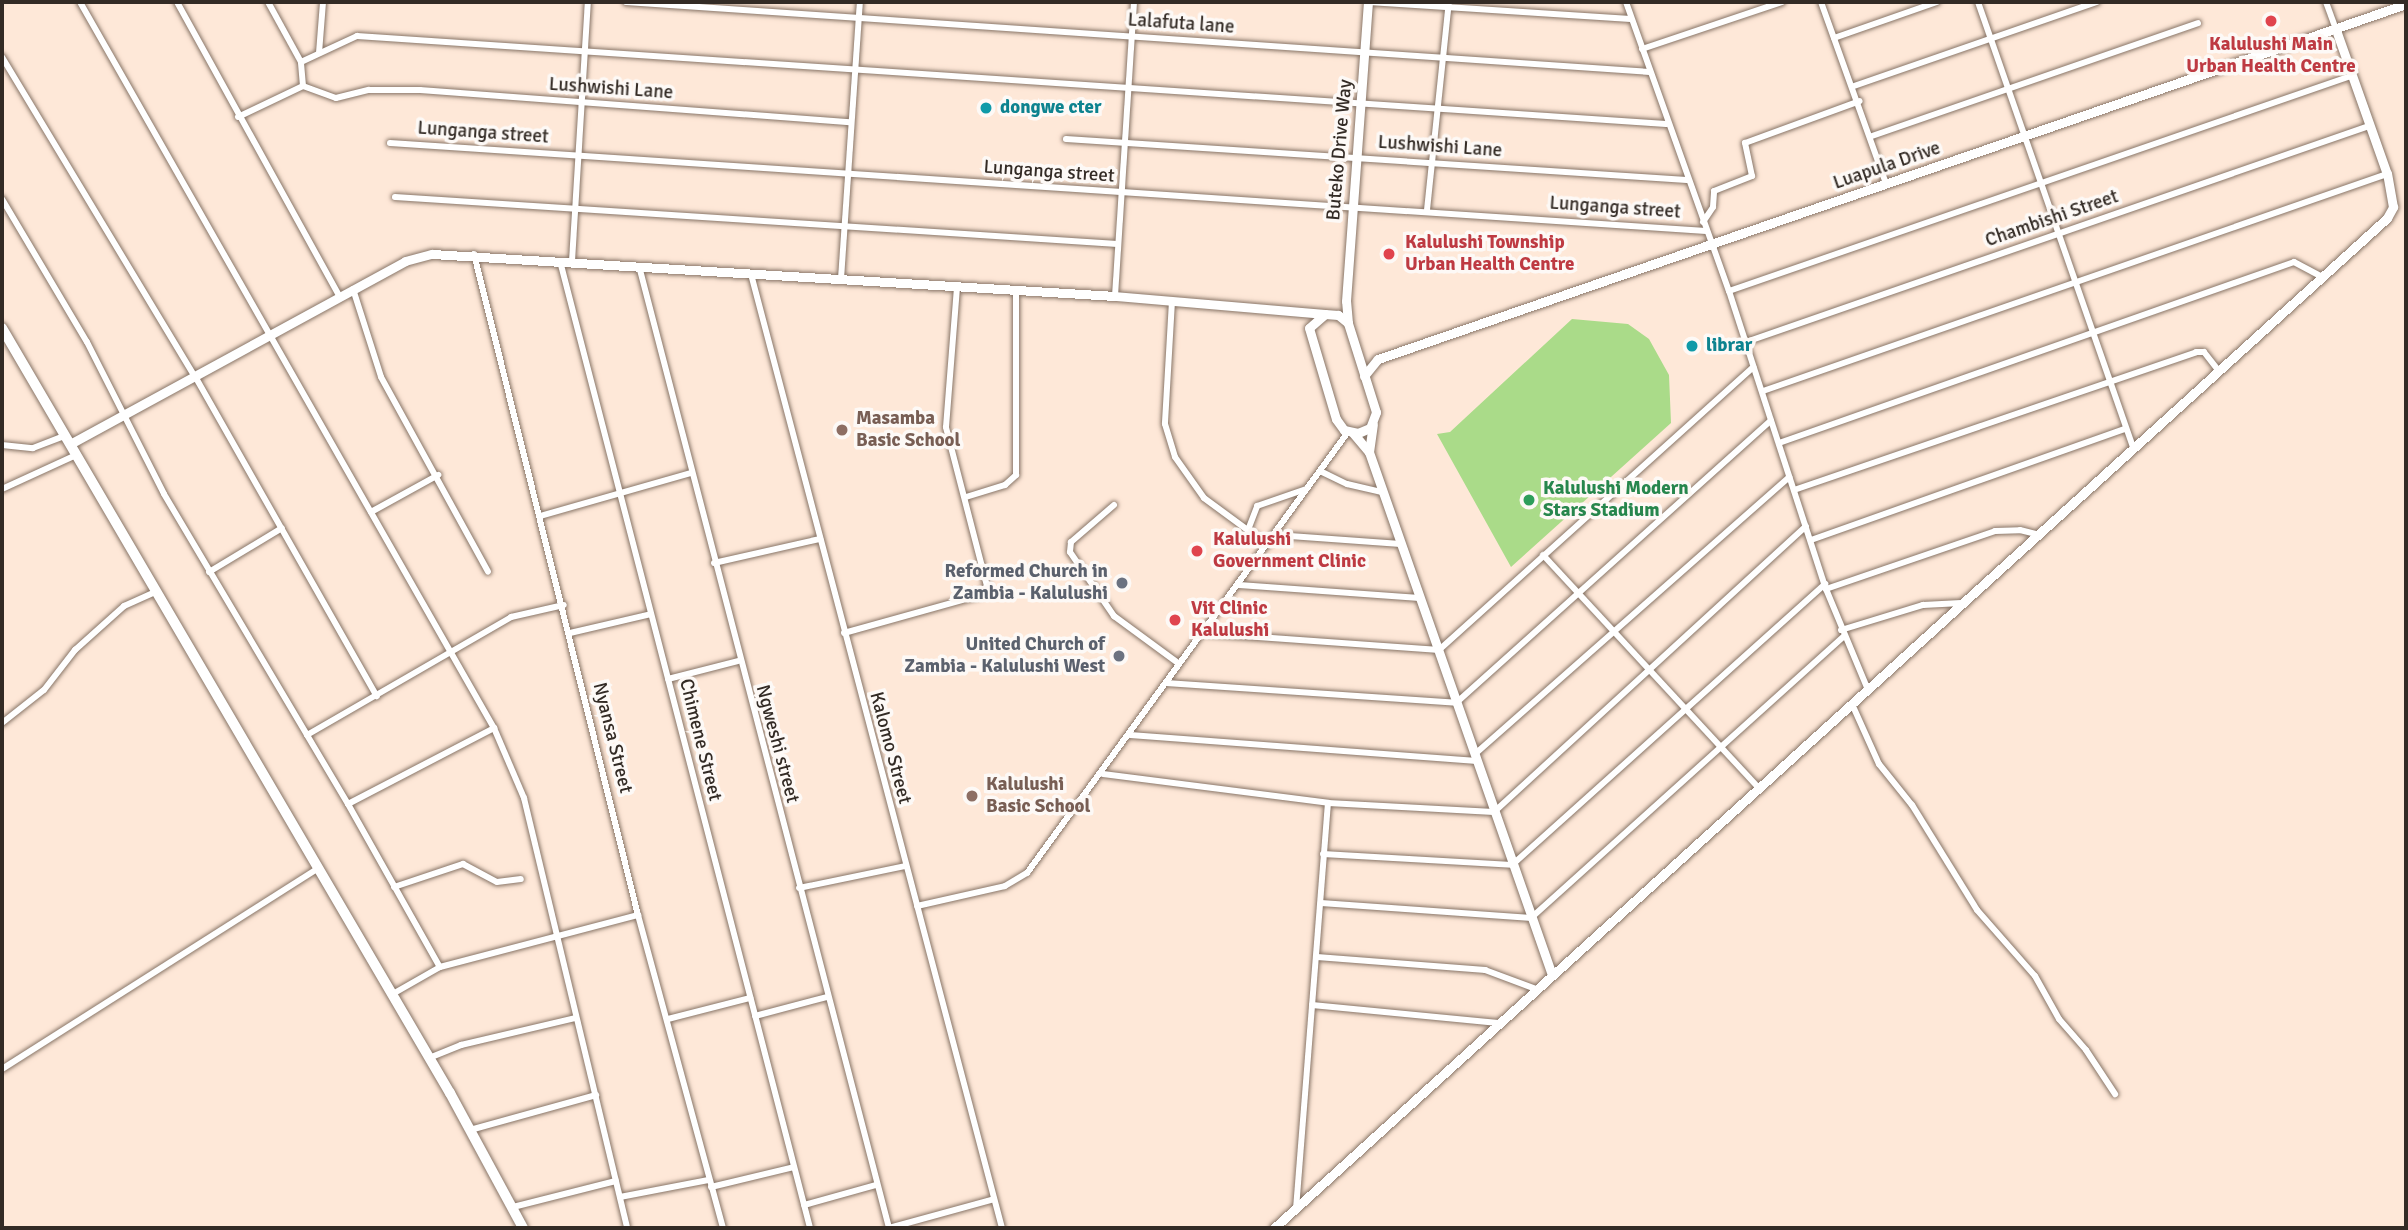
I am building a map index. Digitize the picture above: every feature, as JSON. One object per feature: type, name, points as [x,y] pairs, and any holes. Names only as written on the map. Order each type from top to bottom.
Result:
[{"type":"main road","points":[[2,328],[157,591],[316,870],[429,1058],[523,1228]]},
{"type":"street","points":[[80,2],[494,728],[524,798],[575,1018],[628,1228]]},
{"type":"street","points":[[177,2],[238,117],[340,297]]},
{"type":"street","points":[[238,117],[303,86],[301,62],[268,2]]},
{"type":"street","points":[[319,53],[323,2]]},
{"type":"street","points":[[572,261],[588,2]]},
{"type":"street","name":"Lalafuta lane","points":[[626,2],[859,15],[1131,37],[1650,72]]},
{"type":"street","points":[[841,279],[860,2]]},
{"type":"street","points":[[1115,296],[1122,140],[1134,2]]},
{"type":"street","points":[[1369,2],[1449,4],[1630,19]]},
{"type":"street","name":"Buteko Drive Way","points":[[1369,2],[1346,301],[1348,323],[1376,412],[1369,452]]},
{"type":"street","points":[[1626,2],[1666,124],[1729,291],[1842,633],[1868,690]]},
{"type":"street","points":[[1642,49],[1782,2]]},
{"type":"street","points":[[1821,2],[1860,101],[1886,185]]},
{"type":"street","points":[[1834,38],[1937,2]]},
{"type":"street","points":[[1978,2],[2011,90],[2040,184],[2111,381],[2125,429],[2135,450]]},
{"type":"street","points":[[1854,86],[2097,2]]},
{"type":"street","points":[[1274,1228],[2135,450],[2387,218],[2393,207],[2387,174],[2326,2]]},
{"type":"street","points":[[1427,210],[1435,163],[1449,4]]},
{"type":"street","name":"Luapula Drive","points":[[1378,359],[2406,4]]},
{"type":"street","points":[[1872,136],[2198,23]]},
{"type":"street","points":[[301,62],[357,36],[1361,106],[1666,124]]},
{"type":"street","points":[[2,57],[196,378],[377,696]]},
{"type":"street","points":[[1729,291],[2351,76]]},
{"type":"street","name":"Lushwishi Lane","points":[[303,86],[336,98],[369,90],[850,122]]},
{"type":"street","points":[[1703,222],[1713,207],[1714,191],[1752,176],[1745,143],[1860,101]]},
{"type":"street","name":"Chambishi Street","points":[[1746,342],[2369,126]]},
{"type":"street","name":"Lushwishi Lane","points":[[1066,139],[1122,140],[1687,180]]},
{"type":"street","name":"Lunganga street","points":[[390,143],[1352,209],[1427,210],[1706,231]]},
{"type":"street","points":[[1763,391],[2387,174]]},
{"type":"street","points":[[395,197],[1117,244]]},
{"type":"street","points":[[2,199],[39,256],[209,572],[348,804],[440,967]]},
{"type":"street","points":[[2,445],[33,448],[67,440],[124,417],[352,289],[405,261],[432,254],[474,253],[751,274],[1115,296],[1323,314],[1334,313],[1346,301]]},
{"type":"street","name":"Nyansa Street","points":[[474,253],[564,605],[638,915],[723,1228]]},
{"type":"street","name":"Chimene Street","points":[[559,260],[810,1228]]},
{"type":"street","points":[[1779,443],[2294,262],[2322,276]]},
{"type":"street","name":"Ngweshi street","points":[[639,266],[738,661],[889,1228]]},
{"type":"street","name":"Kalomo Street","points":[[751,274],[1002,1228]]},
{"type":"street","points":[[844,633],[985,592],[966,497],[946,427],[957,286]]},
{"type":"street","points":[[352,289],[381,377],[438,475],[488,572]]},
{"type":"street","points":[[966,497],[1006,485],[1016,475],[1016,291]]},
{"type":"street","points":[[1172,301],[1165,408],[1168,436],[1196,488],[1268,545]]},
{"type":"street","points":[[1290,311],[1309,328],[1336,419],[1369,452],[1552,975]]},
{"type":"street","points":[[1334,313],[1348,323]]},
{"type":"street","points":[[1309,328],[1323,314]]},
{"type":"street","points":[[1356,351],[1378,359],[1364,376]]},
{"type":"street","points":[[1794,490],[2200,351],[2219,371]]},
{"type":"street","points":[[1202,633],[1439,650],[1753,367]]},
{"type":"street","points":[[1166,683],[1456,704],[1771,420]]},
{"type":"street","points":[[917,906],[1005,887],[1027,873],[1103,774],[1178,663],[1276,535],[1320,471],[1351,433],[1373,424]]},
{"type":"street","points":[[1811,540],[2125,429]]},
{"type":"street","points":[[2,489],[76,455]]},
{"type":"street","points":[[1320,471],[1347,484],[1383,492]]},
{"type":"street","points":[[540,516],[620,491],[691,473]]},
{"type":"street","points":[[370,512],[438,475]]},
{"type":"street","points":[[1130,735],[1476,758],[1790,477]]},
{"type":"street","points":[[1248,530],[1257,506],[1308,489]]},
{"type":"street","points":[[1114,505],[1071,542],[1070,552],[1114,615],[1178,663]]},
{"type":"street","points":[[1103,774],[1328,803],[1494,812],[1806,526]]},
{"type":"street","points":[[209,572],[282,528]]},
{"type":"street","points":[[1323,854],[1511,864],[1685,707],[1826,586],[1994,531],[2020,530],[2040,535]]},
{"type":"street","points":[[1276,535],[1401,544]]},
{"type":"street","points":[[714,563],[820,539]]},
{"type":"street","points":[[1544,555],[1652,668],[1759,788]]},
{"type":"street","points":[[1239,585],[1420,598]]},
{"type":"street","points":[[2,723],[44,690],[75,650],[124,606],[157,591]]},
{"type":"street","points":[[1321,903],[1531,918],[1842,633],[1923,605],[1965,603]]},
{"type":"street","points":[[307,734],[511,617],[564,605]]},
{"type":"street","points":[[570,633],[651,614]]},
{"type":"street","points":[[668,678],[738,661]]},
{"type":"street","points":[[1852,704],[1879,764],[1912,805],[1977,910],[2035,976],[2059,1019],[2086,1050],[2115,1094]]},
{"type":"street","points":[[348,804],[494,728]]},
{"type":"street","points":[[1296,1209],[1328,803]]},
{"type":"street","points":[[394,887],[463,864],[497,882],[521,878]]},
{"type":"street","points":[[799,888],[905,866]]},
{"type":"street","points":[[2,1069],[316,870]]},
{"type":"street","points":[[391,995],[440,967],[638,915]]},
{"type":"street","points":[[1317,957],[1485,970],[1536,989]]},
{"type":"street","points":[[755,1016],[827,997]]},
{"type":"street","points":[[668,1019],[750,998]]},
{"type":"street","points":[[1312,1005],[1498,1023]]},
{"type":"street","points":[[429,1058],[461,1045],[575,1018]]},
{"type":"street","points":[[470,1130],[596,1095]]},
{"type":"street","points":[[620,1197],[794,1167]]},
{"type":"street","points":[[513,1207],[615,1181]]},
{"type":"street","points":[[804,1205],[876,1185]]},
{"type":"street","points":[[889,1228],[994,1199]]},
{"type":"green space","name":"Kalulushi Modern Stars Stadium","points":[[1572,319],[1628,324],[1649,339],[1669,375],[1671,423],[1511,567],[1437,434],[1450,432]]},
{"type":"place","name":"Kalulushi Main Urban Health Centre","points":[[2271,21]]},
{"type":"place","name":"dongwe cter","points":[[986,108]]},
{"type":"place","name":"Kalulushi Township Urban Health Centre","points":[[1389,254]]},
{"type":"place","name":"librar","points":[[1692,346]]},
{"type":"place","name":"Masamba Basic School","points":[[842,430]]},
{"type":"place","name":"Kalulushi Modern Stars Stadium","points":[[1529,500]]},
{"type":"place","name":"Kalulushi Government Clinic","points":[[1197,551]]},
{"type":"place","name":"Reformed Church in Zambia - Kalulushi","points":[[1122,583]]},
{"type":"place","name":"Vit Clinic Kalulushi","points":[[1175,620]]},
{"type":"place","name":"United Church of Zambia - Kalulushi West","points":[[1119,656]]},
{"type":"place","name":"Kalulushi Basic School","points":[[972,796]]}]
